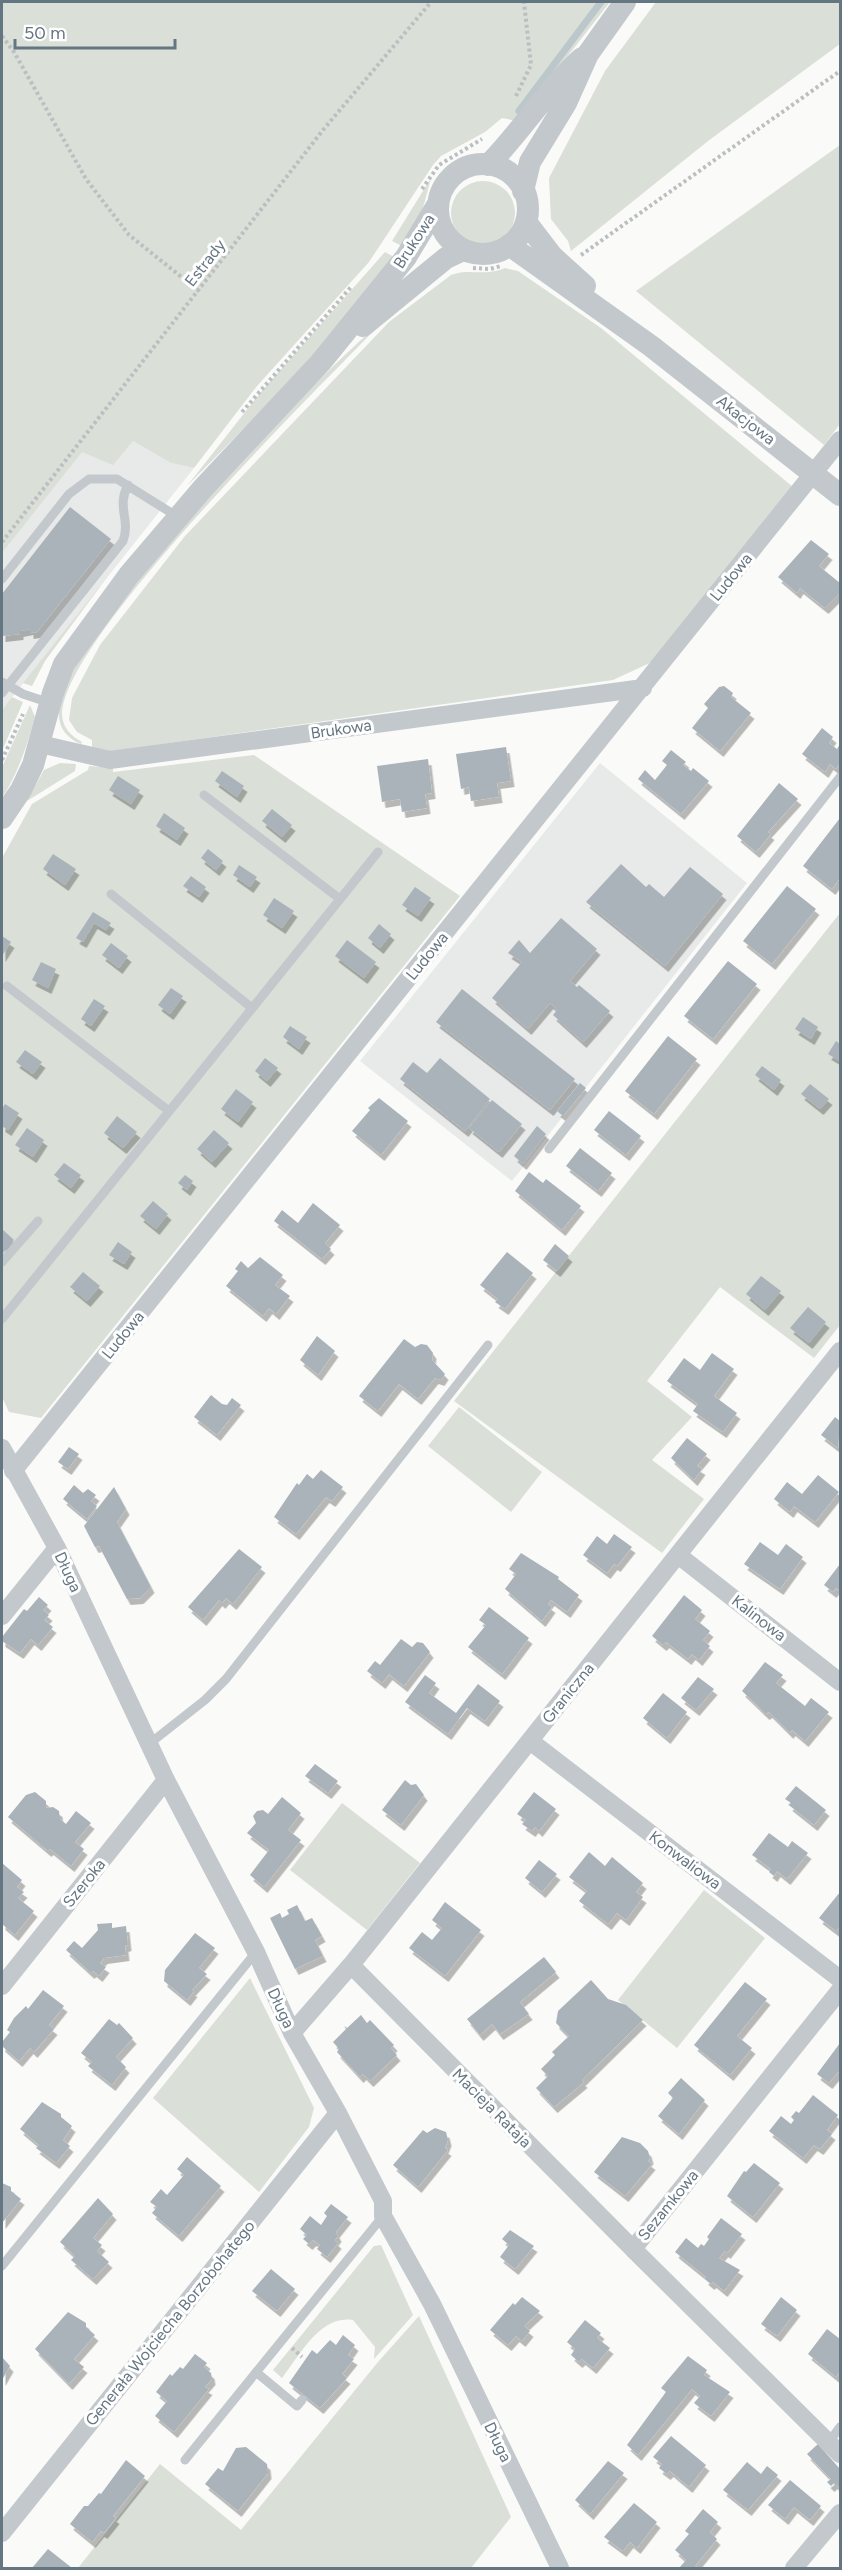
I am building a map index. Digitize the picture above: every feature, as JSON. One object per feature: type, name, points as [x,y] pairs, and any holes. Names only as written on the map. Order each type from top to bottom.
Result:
[{"type":"street","points":[[523,190],[530,162],[566,103],[588,54],[625,2]]},
{"type":"street","points":[[488,165],[509,143],[554,86],[588,54]]},
{"type":"street","points":[[488,165],[509,173],[523,190],[527,201],[525,222],[509,254],[477,253],[466,259],[441,227],[438,204],[444,187],[455,174],[471,166],[488,165]]},
{"type":"street","name":"Brukowa","points":[[2,818],[24,784],[40,744],[50,703],[64,664],[129,575],[178,517],[321,362],[406,257],[438,204]]},
{"type":"street","name":"Akacjowa","points":[[525,222],[564,267],[651,345],[840,495]]},
{"type":"street","name":"Akacjowa","points":[[509,254],[651,345]]},
{"type":"street","name":"Brukowa","points":[[321,362],[446,258],[466,259]]},
{"type":"street","name":"Ludowa","points":[[13,1471],[840,440]]},
{"type":"street","name":"Brukowa","points":[[40,744],[110,760],[643,688]]},
{"type":"street","name":"Graniczna","points":[[292,2033],[351,1965],[840,1351]]},
{"type":"street","name":"Długa","points":[[2,1448],[57,1548],[166,1780],[256,1952],[292,2033],[338,2113],[383,2201],[383,2216],[437,2315],[560,2568]]},
{"type":"street","points":[[2,1616],[57,1548]]},
{"type":"street","name":"Kalinowa","points":[[678,1555],[840,1682]]},
{"type":"street","name":"Konwaliowa","points":[[530,1741],[840,1979]]},
{"type":"street","name":"Szeroka","points":[[2,1986],[166,1780]]},
{"type":"street","name":"Macieja Rataja","points":[[351,1965],[633,2249]]},
{"type":"street","name":"Sezamkowa","points":[[835,2448],[633,2249],[840,1990]]},
{"type":"street","name":"Generała Wojciecha Borzobohatego","points":[[2,2533],[338,2113]]},
{"type":"street","points":[[797,2568],[840,2513]]},
{"type":"lane","points":[[2,579],[69,494],[89,479],[110,477],[128,485],[178,517]]},
{"type":"lane","points":[[50,703],[3,687],[123,541],[125,532],[122,500],[128,485]]},
{"type":"lane","points":[[549,1149],[840,777]]},
{"type":"lane","points":[[204,795],[340,899]]},
{"type":"lane","points":[[2,1319],[378,852]]},
{"type":"lane","points":[[111,894],[252,1008]]},
{"type":"lane","points":[[7,986],[169,1111]]},
{"type":"lane","points":[[2,1262],[38,1221]]},
{"type":"lane","points":[[149,1743],[205,1700],[226,1679],[488,1346]]},
{"type":"lane","points":[[2,2266],[256,1952]]},
{"type":"lane","points":[[185,2460],[383,2216]]},
{"type":"lane","points":[[256,2373],[297,2406],[302,2400]]},
{"type":"lane","points":[[835,2448],[840,2427]]},
{"type":"path","name":"Estrady","points":[[2,542],[323,130],[431,2]]},
{"type":"path","points":[[513,103],[531,65],[524,2]]},
{"type":"path","points":[[2,36],[15,52],[86,179],[122,226],[129,235],[199,291]]},
{"type":"path","points":[[564,267],[840,71]]},
{"type":"path","points":[[466,259],[490,269],[509,254]]},
{"type":"shaded area","points":[[2,2],[610,2],[517,121],[502,118],[485,132],[441,156],[369,262],[257,386],[194,468],[171,463],[133,441],[113,465],[82,452],[2,553]]},
{"type":"shaded area","points":[[656,2],[840,2],[840,44],[708,141],[571,251],[568,241],[551,219],[549,178],[605,71]]},
{"type":"shaded area","points":[[840,145],[840,424],[824,445],[636,291]]},
{"type":"shaded area","points":[[431,178],[423,208],[404,247],[392,241]]},
{"type":"shaded area","points":[[477,181],[489,181],[506,190],[513,201],[515,213],[513,225],[506,236],[489,245],[477,245],[465,240],[456,231],[451,219],[451,207],[456,195],[465,186]]},
{"type":"shaded area","points":[[385,252],[396,258],[323,348],[187,486],[261,392]]},
{"type":"shaded area","points":[[505,268],[518,271],[601,328],[793,487],[654,661],[613,680],[106,752],[92,748],[92,740],[77,732],[69,720],[72,698],[100,645],[185,536],[389,322],[451,275],[464,272],[490,272]]},
{"type":"shaded area","points":[[397,307],[263,444],[206,506],[106,626],[74,677],[62,714],[68,731],[82,742],[81,744],[72,739],[60,723],[62,695],[80,658],[105,622],[195,511],[257,442],[302,396]]},
{"type":"shaded area","points":[[133,441],[171,463],[194,468],[2,710],[2,553],[82,451],[113,464]]},
{"type":"shaded area","points":[[108,576],[45,661],[32,686],[23,683]]},
{"type":"shaded area","points":[[12,697],[23,702],[2,751],[2,710]]},
{"type":"shaded area","points":[[30,705],[35,717],[32,728],[17,769],[2,798],[2,767]]},
{"type":"shaded area","points":[[254,755],[460,896],[41,1418],[9,1412],[2,1397],[2,858],[32,804],[88,770],[89,766],[113,768],[113,772]]},
{"type":"shaded area","points":[[60,763],[76,764],[75,771],[27,801],[44,770]]},
{"type":"shaded area","points":[[600,763],[747,883],[512,1181],[360,1061]]},
{"type":"shaded area","points":[[840,913],[840,1325],[814,1358],[720,1287],[647,1381],[692,1417],[652,1460],[704,1499],[662,1553],[454,1401]]},
{"type":"shaded area","points":[[459,1407],[542,1472],[511,1512],[428,1446]]},
{"type":"shaded area","points":[[342,1803],[420,1863],[367,1930],[290,1870]]},
{"type":"shaded area","points":[[704,1890],[765,1938],[677,2048],[618,2000]]},
{"type":"shaded area","points":[[250,1978],[314,2108],[309,2127],[259,2192],[153,2098]]},
{"type":"shaded area","points":[[381,2245],[413,2315],[374,2359],[375,2347],[353,2320],[341,2320],[331,2324],[312,2339],[282,2378],[273,2370],[374,2246]]},
{"type":"shaded area","points":[[419,2316],[511,2517],[471,2568],[78,2568],[160,2464],[241,2530],[378,2362]]},
{"type":"building","points":[[70,507],[111,539],[37,632],[30,633],[30,629],[20,631],[20,634],[2,636],[2,594]]},
{"type":"building","points":[[811,540],[829,554],[819,566],[840,583],[840,593],[825,608],[800,588],[797,593],[778,577]]},
{"type":"building","points":[[724,686],[733,693],[731,697],[751,713],[720,751],[692,728],[708,708],[704,704],[719,687]]},
{"type":"building","points":[[822,728],[833,737],[829,743],[837,749],[840,744],[840,763],[836,769],[830,764],[825,772],[802,754]]},
{"type":"building","points":[[506,747],[511,781],[497,783],[499,797],[471,801],[469,787],[461,789],[456,754]]},
{"type":"building","points":[[671,750],[686,762],[683,765],[691,771],[693,768],[709,781],[681,814],[638,779],[645,770],[655,780],[667,765],[662,761]]},
{"type":"building","points":[[428,759],[432,793],[425,794],[427,808],[402,812],[400,799],[382,802],[377,766]]},
{"type":"building","points":[[222,771],[244,786],[237,797],[215,781]]},
{"type":"building","points":[[118,776],[140,790],[131,804],[109,790]]},
{"type":"building","points":[[779,783],[798,799],[768,832],[771,834],[756,852],[737,836]]},
{"type":"building","points":[[272,809],[292,825],[282,837],[262,821]]},
{"type":"building","points":[[164,813],[185,828],[177,840],[156,826]]},
{"type":"building","points":[[840,818],[840,878],[832,889],[803,866]]},
{"type":"building","points":[[208,849],[223,861],[216,870],[201,858]]},
{"type":"building","points":[[53,854],[76,869],[65,885],[43,869]]},
{"type":"building","points":[[621,864],[646,887],[649,884],[664,897],[690,867],[723,894],[665,966],[586,902]]},
{"type":"building","points":[[239,865],[257,877],[250,887],[233,875]]},
{"type":"building","points":[[191,876],[206,887],[199,897],[183,886]]},
{"type":"building","points":[[787,886],[816,909],[772,964],[743,941]]},
{"type":"building","points":[[415,887],[431,898],[418,916],[402,905]]},
{"type":"building","points":[[274,898],[294,911],[282,928],[263,915]]},
{"type":"building","points":[[93,912],[111,923],[106,930],[94,923],[83,942],[76,938]]},
{"type":"building","points":[[561,918],[597,949],[570,981],[577,987],[579,985],[610,1011],[583,1042],[553,1015],[557,1010],[550,1003],[528,1029],[492,998],[522,962],[508,953],[519,940],[530,953]]},
{"type":"building","points":[[379,924],[391,934],[380,948],[368,938]]},
{"type":"building","points":[[2,936],[11,942],[2,956]]},
{"type":"building","points":[[347,940],[376,962],[364,978],[335,956]]},
{"type":"building","points":[[111,943],[128,956],[119,968],[102,955]]},
{"type":"building","points":[[728,961],[757,984],[713,1039],[684,1016]]},
{"type":"building","points":[[41,962],[56,969],[48,988],[32,980]]},
{"type":"building","points":[[171,988],[183,996],[170,1014],[158,1005]]},
{"type":"building","points":[[462,989],[575,1079],[550,1110],[436,1022]]},
{"type":"building","points":[[94,999],[105,1006],[91,1026],[81,1019]]},
{"type":"building","points":[[803,1017],[818,1027],[811,1039],[795,1029]]},
{"type":"building","points":[[290,1026],[307,1037],[299,1049],[283,1037]]},
{"type":"building","points":[[668,1036],[697,1059],[654,1114],[625,1091]]},
{"type":"building","points":[[836,1041],[840,1044],[840,1061],[828,1054]]},
{"type":"building","points":[[25,1050],[42,1062],[33,1074],[16,1062]]},
{"type":"building","points":[[265,1058],[278,1068],[267,1081],[255,1071]]},
{"type":"building","points":[[440,1058],[490,1099],[465,1131],[400,1079],[413,1062],[427,1073]]},
{"type":"building","points":[[762,1066],[781,1080],[774,1090],[755,1075]]},
{"type":"building","points":[[580,1083],[586,1088],[563,1116],[557,1111]]},
{"type":"building","points":[[810,1084],[829,1099],[820,1109],[801,1094]]},
{"type":"building","points":[[236,1089],[253,1102],[238,1122],[221,1109]]},
{"type":"building","points":[[379,1098],[408,1121],[381,1155],[352,1131],[370,1110],[368,1108]]},
{"type":"building","points":[[492,1100],[522,1124],[499,1152],[469,1128]]},
{"type":"building","points":[[5,1104],[19,1113],[8,1130],[2,1126],[2,1109]]},
{"type":"building","points":[[609,1111],[641,1136],[626,1155],[594,1130]]},
{"type":"building","points":[[117,1116],[137,1132],[123,1148],[104,1133]]},
{"type":"building","points":[[537,1126],[546,1134],[523,1164],[514,1156]]},
{"type":"building","points":[[27,1128],[44,1140],[33,1157],[15,1145]]},
{"type":"building","points":[[214,1130],[229,1143],[212,1162],[197,1149]]},
{"type":"building","points":[[580,1148],[612,1173],[598,1191],[566,1166]]},
{"type":"building","points":[[64,1163],[81,1175],[71,1188],[54,1175]]},
{"type":"building","points":[[529,1172],[543,1183],[546,1179],[581,1206],[562,1230],[515,1191]]},
{"type":"building","points":[[185,1175],[193,1181],[187,1190],[178,1183]]},
{"type":"building","points":[[153,1201],[168,1214],[156,1229],[140,1216]]},
{"type":"building","points":[[313,1203],[340,1225],[325,1243],[331,1249],[322,1259],[274,1221],[282,1210],[298,1223]]},
{"type":"building","points":[[2,1229],[14,1240],[2,1254]]},
{"type":"building","points":[[118,1242],[132,1252],[124,1264],[109,1255]]},
{"type":"building","points":[[555,1244],[569,1256],[557,1271],[543,1260]]},
{"type":"building","points":[[507,1252],[533,1273],[505,1309],[495,1302],[498,1299],[480,1285]]},
{"type":"building","points":[[260,1257],[283,1275],[275,1285],[290,1296],[276,1314],[269,1308],[263,1316],[226,1286],[238,1271],[235,1269],[241,1261],[248,1268]]},
{"type":"building","points":[[83,1272],[100,1286],[87,1301],[70,1287]]},
{"type":"building","points":[[761,1276],[781,1291],[765,1310],[746,1294]]},
{"type":"building","points":[[808,1307],[826,1322],[809,1343],[790,1328]]},
{"type":"building","points":[[317,1336],[335,1351],[318,1375],[300,1360]]},
{"type":"building","points":[[404,1339],[415,1347],[421,1344],[427,1345],[433,1353],[432,1360],[445,1374],[441,1380],[435,1378],[418,1399],[399,1384],[378,1411],[359,1396]]},
{"type":"building","points":[[712,1353],[734,1369],[714,1396],[737,1413],[723,1432],[693,1411],[698,1404],[667,1381],[684,1358],[700,1370]]},
{"type":"building","points":[[211,1395],[222,1404],[227,1405],[232,1398],[241,1405],[217,1435],[194,1417]]},
{"type":"building","points":[[835,1417],[840,1421],[838,1448],[821,1435]]},
{"type":"building","points":[[687,1438],[707,1454],[697,1466],[702,1469],[694,1480],[671,1458]]},
{"type":"building","points":[[69,1447],[79,1454],[68,1469],[58,1462]]},
{"type":"building","points":[[321,1470],[343,1487],[332,1501],[326,1497],[296,1534],[274,1517],[297,1483],[299,1485],[307,1474],[313,1479]]},
{"type":"building","points":[[818,1475],[839,1492],[815,1522],[794,1506],[790,1512],[774,1499],[787,1482],[802,1494]]},
{"type":"building","points":[[74,1485],[83,1493],[88,1489],[96,1495],[91,1501],[97,1506],[87,1519],[63,1499]]},
{"type":"building","points":[[114,1487],[126,1509],[117,1522],[151,1587],[140,1598],[127,1599],[99,1546],[95,1547],[84,1526]]},
{"type":"building","points":[[614,1534],[632,1547],[617,1566],[614,1564],[607,1573],[583,1555],[597,1536],[607,1544]]},
{"type":"building","points":[[760,1542],[778,1555],[786,1544],[803,1557],[780,1589],[744,1564]]},
{"type":"building","points":[[239,1549],[262,1567],[233,1604],[226,1598],[222,1603],[219,1600],[203,1620],[188,1607]]},
{"type":"building","points":[[521,1553],[559,1577],[558,1579],[579,1595],[567,1612],[551,1600],[548,1604],[552,1607],[542,1621],[505,1589],[516,1574],[509,1569]]},
{"type":"building","points":[[840,1564],[840,1591],[836,1588],[833,1592],[824,1585]]},
{"type":"building","points":[[684,1595],[702,1610],[695,1619],[710,1631],[703,1640],[710,1646],[699,1660],[692,1654],[688,1659],[666,1642],[663,1645],[652,1636]]},
{"type":"building","points":[[39,1597],[48,1605],[43,1610],[49,1615],[44,1620],[53,1627],[38,1645],[31,1639],[20,1653],[2,1641],[2,1637],[24,1609],[27,1611]]},
{"type":"building","points":[[489,1607],[529,1638],[502,1674],[468,1647],[486,1625],[479,1620]]},
{"type":"building","points":[[401,1639],[412,1647],[417,1642],[423,1643],[430,1652],[404,1686],[389,1674],[382,1683],[367,1671],[375,1661],[380,1665]]},
{"type":"building","points":[[765,1662],[783,1675],[776,1683],[805,1706],[811,1698],[829,1712],[805,1741],[792,1730],[790,1733],[769,1712],[766,1714],[742,1691]]},
{"type":"building","points":[[425,1675],[436,1683],[429,1693],[456,1713],[478,1684],[500,1701],[485,1721],[467,1708],[448,1734],[405,1702]]},
{"type":"building","points":[[698,1677],[714,1689],[696,1710],[681,1698]]},
{"type":"building","points":[[663,1693],[687,1712],[667,1738],[643,1718]]},
{"type":"building","points":[[315,1764],[338,1781],[328,1793],[305,1776]]},
{"type":"building","points":[[405,1780],[411,1785],[416,1784],[424,1795],[401,1825],[382,1810]]},
{"type":"building","points":[[796,1786],[826,1810],[814,1825],[785,1799]]},
{"type":"building","points":[[35,1792],[46,1801],[46,1808],[53,1807],[59,1811],[60,1819],[66,1824],[76,1811],[91,1823],[75,1842],[84,1849],[71,1866],[50,1849],[48,1851],[8,1817],[26,1795]]},
{"type":"building","points":[[534,1792],[556,1809],[539,1831],[535,1827],[532,1831],[522,1824],[526,1820],[517,1814]]},
{"type":"building","points":[[282,1797],[301,1813],[288,1830],[301,1840],[264,1887],[250,1875],[269,1850],[247,1833],[256,1823],[253,1816],[257,1811],[263,1810],[268,1814]]},
{"type":"building","points":[[769,1833],[788,1847],[792,1841],[808,1853],[787,1879],[777,1871],[774,1876],[769,1872],[771,1869],[752,1855]]},
{"type":"building","points":[[589,1852],[605,1866],[612,1857],[643,1883],[636,1892],[643,1897],[626,1920],[617,1913],[608,1924],[579,1901],[587,1891],[569,1877]]},
{"type":"building","points":[[539,1860],[557,1874],[542,1892],[525,1878]]},
{"type":"building","points":[[2,1863],[22,1880],[17,1887],[24,1892],[18,1898],[34,1911],[15,1935],[2,1924]]},
{"type":"building","points":[[840,1892],[840,1927],[836,1931],[819,1918]]},
{"type":"building","points":[[445,1902],[481,1930],[445,1976],[409,1948],[422,1932],[432,1940],[442,1928],[432,1920]]},
{"type":"building","points":[[297,1905],[305,1921],[312,1918],[322,1936],[315,1940],[323,1956],[295,1969],[270,1918],[280,1913],[282,1918],[289,1914],[287,1910]]},
{"type":"building","points":[[112,1923],[112,1928],[126,1926],[128,1945],[125,1946],[126,1955],[104,1958],[100,1963],[106,1967],[99,1976],[93,1971],[91,1973],[66,1950],[74,1941],[82,1948],[98,1930],[97,1924]]},
{"type":"building","points":[[195,1933],[215,1948],[199,1968],[207,1974],[192,1990],[194,1991],[187,2000],[164,1981],[165,1970]]},
{"type":"building","points":[[544,1957],[556,1972],[520,2002],[529,2014],[500,2034],[492,2024],[480,2035],[467,2019]]},
{"type":"building","points":[[591,1980],[608,1999],[626,2005],[643,2020],[582,2080],[584,2082],[554,2107],[536,2088],[548,2076],[541,2069],[555,2055],[552,2052],[569,2036],[556,2023],[558,2011]]},
{"type":"building","points":[[745,1982],[767,1999],[737,2036],[752,2048],[730,2075],[694,2045]]},
{"type":"building","points":[[43,1990],[64,2006],[49,2025],[54,2029],[34,2052],[30,2048],[19,2061],[2,2046],[2,2042],[10,2032],[7,2030],[14,2018],[26,2006],[28,2009]]},
{"type":"building","points":[[361,2015],[367,2023],[370,2020],[394,2045],[391,2048],[397,2055],[370,2081],[363,2074],[360,2077],[337,2052],[339,2049],[333,2042],[346,2029],[344,2026],[347,2028]]},
{"type":"building","points":[[109,2019],[117,2025],[119,2023],[133,2038],[116,2057],[126,2067],[112,2085],[88,2066],[92,2062],[81,2053]]},
{"type":"building","points":[[840,2043],[840,2074],[838,2072],[829,2083],[817,2074]]},
{"type":"building","points":[[681,2078],[705,2100],[679,2134],[658,2116],[673,2098],[668,2093]]},
{"type":"building","points":[[813,2095],[838,2115],[827,2130],[832,2134],[820,2149],[814,2145],[803,2158],[769,2131],[781,2116],[791,2124],[794,2120],[791,2117],[796,2111],[799,2113]]},
{"type":"building","points":[[42,2102],[61,2114],[61,2117],[72,2126],[63,2140],[70,2146],[56,2163],[36,2148],[39,2145],[20,2129]]},
{"type":"building","points":[[435,2128],[446,2132],[448,2140],[445,2148],[448,2150],[418,2187],[393,2165],[423,2130],[427,2133]]},
{"type":"building","points":[[622,2137],[640,2143],[648,2151],[650,2158],[648,2161],[652,2164],[625,2196],[594,2172]]},
{"type":"building","points":[[187,2157],[221,2186],[179,2236],[152,2213],[157,2207],[150,2202],[161,2189],[167,2195],[184,2175],[177,2169]]},
{"type":"building","points":[[754,2163],[780,2183],[753,2217],[727,2196],[744,2171],[746,2172]]},
{"type":"building","points":[[2,2183],[11,2187],[11,2191],[21,2199],[2,2223]]},
{"type":"building","points":[[98,2198],[113,2214],[93,2238],[102,2245],[97,2251],[109,2262],[93,2279],[71,2260],[75,2256],[60,2242]]},
{"type":"building","points":[[331,2204],[348,2217],[336,2232],[338,2236],[335,2240],[338,2243],[327,2257],[317,2249],[320,2245],[313,2240],[309,2244],[303,2239],[307,2235],[300,2229],[310,2216],[321,2225],[327,2216],[324,2213]]},
{"type":"building","points":[[721,2218],[742,2234],[727,2253],[725,2251],[719,2258],[740,2270],[724,2291],[713,2282],[711,2284],[705,2279],[706,2277],[675,2252],[686,2238],[698,2248],[701,2244],[704,2246],[709,2239],[707,2237]]},
{"type":"building","points":[[510,2230],[534,2246],[515,2269],[500,2257],[509,2245],[502,2239]]},
{"type":"building","points":[[271,2269],[295,2289],[277,2311],[252,2291]]},
{"type":"building","points":[[522,2297],[540,2311],[524,2326],[530,2331],[522,2341],[516,2336],[508,2345],[490,2330],[513,2303],[515,2305]]},
{"type":"building","points":[[781,2297],[797,2310],[777,2336],[761,2324]]},
{"type":"building","points":[[68,2312],[86,2323],[86,2327],[95,2335],[74,2359],[84,2367],[69,2384],[35,2349]]},
{"type":"building","points":[[585,2320],[601,2333],[597,2338],[610,2348],[593,2368],[582,2359],[579,2362],[571,2355],[575,2349],[567,2342]]},
{"type":"building","points":[[827,2329],[840,2339],[840,2371],[836,2377],[808,2354]]},
{"type":"building","points":[[343,2335],[355,2345],[348,2355],[354,2359],[342,2374],[347,2378],[320,2408],[289,2383],[312,2350],[317,2354],[330,2340],[336,2345]]},
{"type":"building","points":[[195,2354],[207,2363],[204,2367],[211,2373],[212,2379],[205,2387],[209,2389],[174,2432],[155,2416],[167,2401],[156,2392],[170,2374],[172,2376],[180,2367],[183,2369]]},
{"type":"building","points":[[688,2356],[707,2370],[704,2375],[730,2392],[711,2416],[694,2403],[700,2396],[692,2389],[638,2455],[627,2445],[666,2392],[661,2388]]},
{"type":"building","points":[[2,2357],[10,2366],[2,2380]]},
{"type":"building","points":[[671,2436],[706,2465],[689,2487],[670,2471],[667,2474],[659,2468],[662,2464],[653,2457]]},
{"type":"building","points":[[818,2444],[840,2469],[840,2489],[834,2483],[831,2486],[827,2482],[831,2479],[807,2454]]},
{"type":"building","points":[[246,2447],[267,2464],[268,2473],[238,2511],[205,2484],[218,2468],[223,2471],[236,2448]]},
{"type":"building","points":[[126,2460],[145,2476],[113,2516],[116,2518],[104,2533],[101,2531],[92,2542],[70,2524],[84,2506],[88,2506],[99,2493],[101,2494]]},
{"type":"building","points":[[608,2461],[624,2473],[590,2514],[575,2500]]},
{"type":"building","points":[[747,2462],[761,2474],[767,2466],[778,2475],[748,2510],[723,2490]]},
{"type":"building","points":[[790,2480],[821,2506],[810,2520],[794,2507],[785,2519],[768,2505]]},
{"type":"building","points":[[634,2503],[657,2522],[637,2548],[630,2542],[623,2551],[604,2537]]},
{"type":"building","points":[[703,2509],[718,2522],[710,2532],[717,2539],[695,2566],[699,2568],[682,2568],[680,2567],[686,2560],[675,2550],[689,2534],[685,2531]]},
{"type":"building","points":[[48,2549],[72,2568],[32,2568]]},
{"type":"waterway","points":[[519,111],[601,2]]}]
